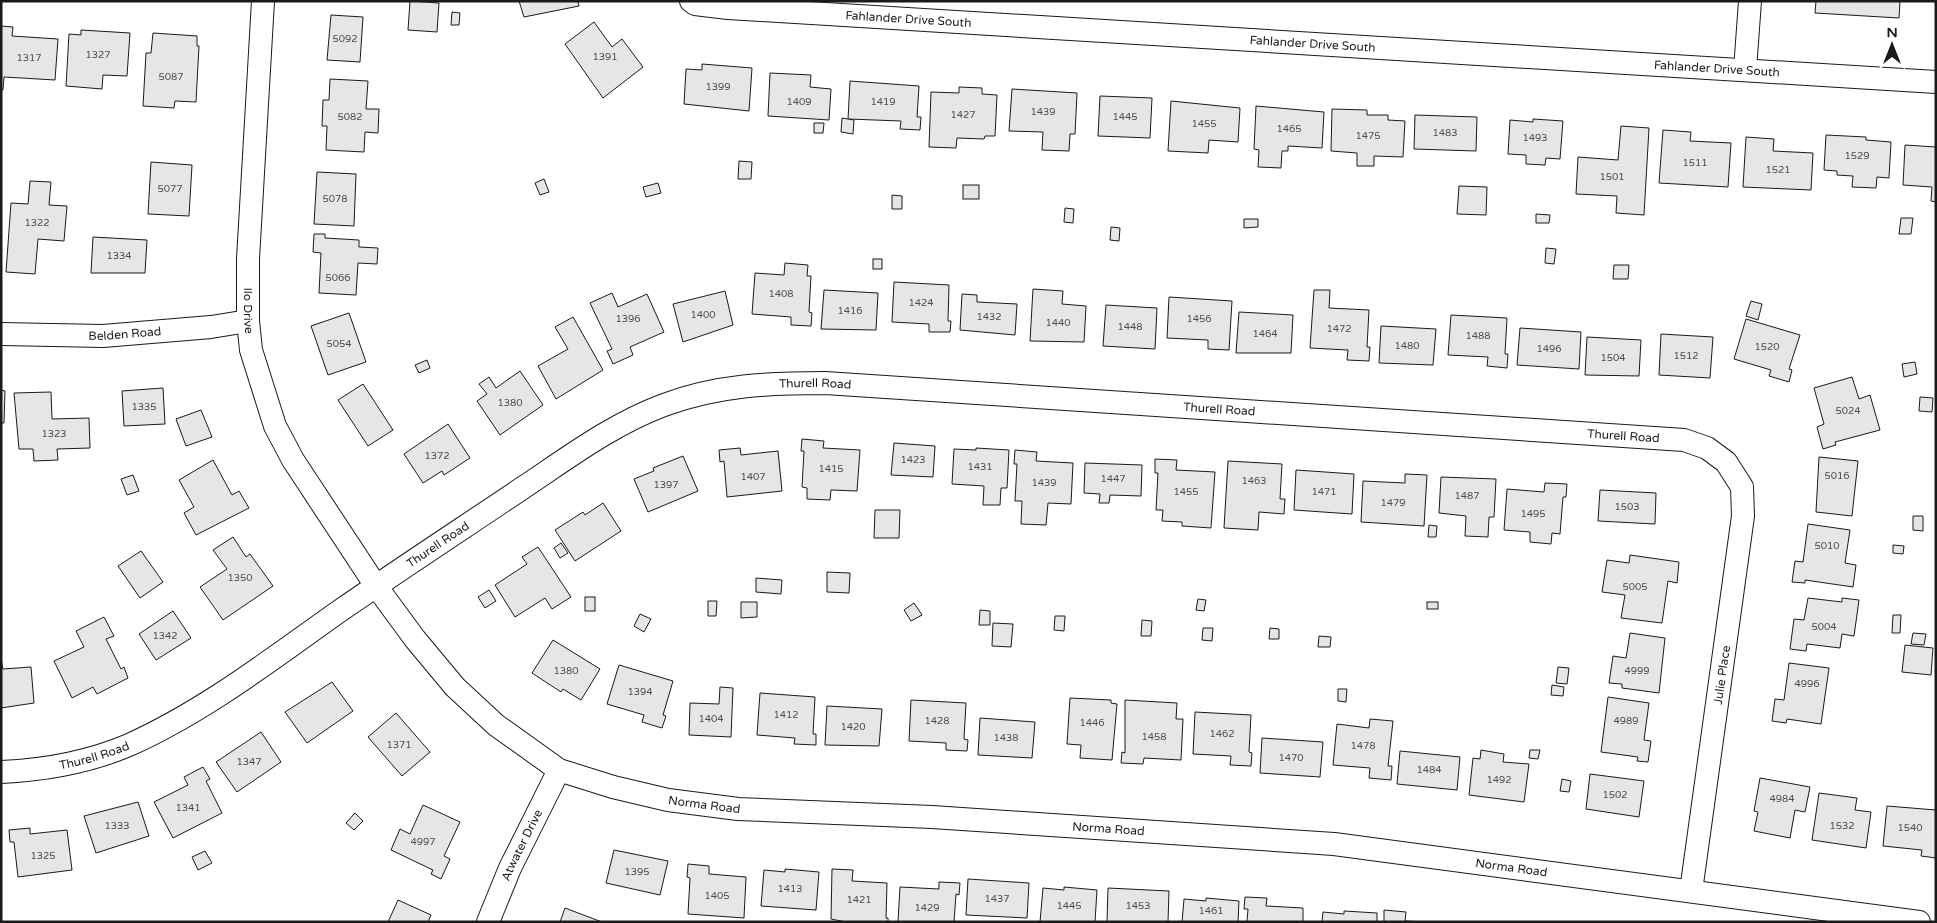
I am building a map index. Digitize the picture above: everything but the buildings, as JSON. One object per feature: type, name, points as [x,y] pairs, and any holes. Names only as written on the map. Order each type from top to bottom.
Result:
[{"type":"street","name":"Ilo Drive","points":[[263,1],[248,260],[248,320],[251,350],[275,426],[293,460],[376,586]]},
{"type":"street","name":"Fahlander Drive South","points":[[691,1],[695,4],[728,8],[1936,82]]},
{"type":"street","points":[[1745,70],[1750,1]]},
{"type":"street","name":"Belden Road","points":[[1,334],[103,336],[210,327],[248,320]]},
{"type":"street","name":"Thurell Road","points":[[1,772],[74,762],[127,745],[167,726],[246,676],[604,433],[664,405],[712,390],[765,383],[825,383],[1684,440],[1707,448],[1726,462]]},
{"type":"street","name":"Julie Place","points":[[1691,891],[1743,516],[1742,487],[1726,462]]},
{"type":"street","name":"Norma Road","points":[[376,586],[415,639],[454,687],[496,725],[559,770],[612,787],[668,800],[738,809],[932,817],[1334,844],[1919,922]]},
{"type":"street","name":"Atwater Drive","points":[[488,922],[510,868],[559,770]]}]
